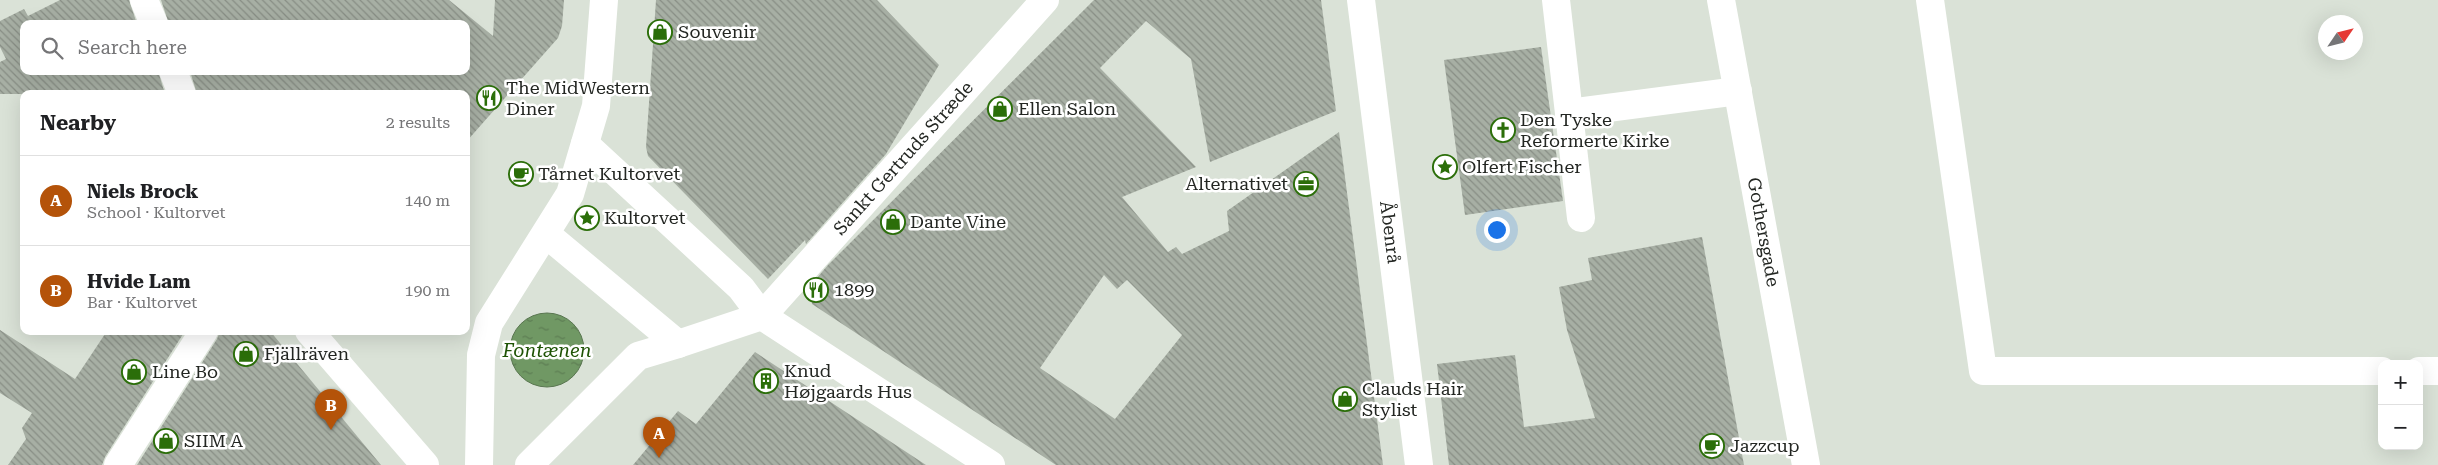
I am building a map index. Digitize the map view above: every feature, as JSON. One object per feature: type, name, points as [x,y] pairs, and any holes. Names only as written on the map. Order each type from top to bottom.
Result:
[{"type":"street","points":[[144,0],[152,20]]},
{"type":"street","points":[[479,465],[481,355],[489,323],[570,194],[596,106],[604,0]]},
{"type":"street","name":"Sankt Gertruds Stræde","points":[[762,316],[1045,0]]},
{"type":"street","name":"Åbenrå","points":[[1361,0],[1419,465]]},
{"type":"street","points":[[1556,0],[1581,218]]},
{"type":"street","name":"Gothersgade","points":[[1721,0],[1806,465]]},
{"type":"street","points":[[1930,0],[1983,371],[2378,371]]},
{"type":"street","points":[[175,75],[180,90]]},
{"type":"street","points":[[1569,114],[1738,91]]},
{"type":"street","points":[[585,144],[741,288],[762,316],[991,465]]},
{"type":"street","points":[[546,234],[678,344]]},
{"type":"street","points":[[529,465],[638,356],[762,316]]},
{"type":"street","points":[[118,465],[201,335]]},
{"type":"street","points":[[312,335],[425,465]]},
{"type":"street","points":[[2423,371],[2438,371]]},
{"type":"water","name":"Fontænen","points":[[547,313],[561,316],[573,324],[581,336],[584,350],[581,364],[573,376],[561,384],[547,387],[533,384],[521,376],[513,364],[510,350],[513,336],[521,324],[533,316]]},
{"type":"building","points":[[60,0],[129,0],[136,20],[20,20],[20,75],[159,75],[164,90],[20,90],[20,94],[0,94],[0,62],[6,59],[0,47],[0,21],[24,9],[28,16]]},
{"type":"building","points":[[161,0],[449,0],[493,36],[495,0],[564,0],[562,26],[558,38],[470,137],[470,90],[196,90],[191,75],[470,75],[470,20],[168,20]]},
{"type":"building","points":[[656,0],[877,0],[939,65],[886,154],[806,244],[805,240],[768,279],[648,156],[646,147]]},
{"type":"building","points":[[1094,0],[1321,0],[1336,111],[1210,162],[1191,59],[1146,21],[1100,68],[1196,167],[1122,197],[1168,252],[1176,247],[1182,254],[1229,231],[1227,211],[1339,132],[1383,465],[1056,465],[812,304],[810,286],[828,265]],"holes":[[[1104,275],[1117,289],[1127,280],[1182,335],[1115,419],[1040,368]]]},
{"type":"building","name":"Den Tyske Reformerte Kirke","points":[[1541,47],[1563,201],[1465,215],[1444,60]]},
{"type":"building","points":[[1702,237],[1744,465],[1449,465],[1437,364],[1515,355],[1524,427],[1595,418],[1567,330],[1559,287],[1592,280],[1588,258]]},
{"type":"building","points":[[0,330],[75,379],[104,335],[182,335],[105,457],[102,465],[8,465],[26,439],[22,428],[32,413],[0,393]]},
{"type":"building","points":[[218,335],[273,335],[381,465],[137,465]]},
{"type":"building","name":"Knud Højgaards Hus","points":[[755,352],[926,465],[633,465],[678,411],[696,424]]},
{"type":"place","name":"Souvenir","points":[[660,32]]},
{"type":"place","name":"The MidWestern Diner","points":[[489,98]]},
{"type":"place","name":"Ellen Salon","points":[[1000,109]]},
{"type":"place","name":"Den Tyske Reformerte Kirke","points":[[1503,130]]},
{"type":"place","name":"Olfert Fischer","points":[[1445,167]]},
{"type":"place","name":"Tårnet Kultorvet","points":[[521,174]]},
{"type":"place","name":"Alternativet","points":[[1306,184]]},
{"type":"place","name":"Kultorvet","points":[[587,218]]},
{"type":"place","name":"Dante Vine","points":[[893,222]]},
{"type":"place","name":"1899","points":[[816,290]]},
{"type":"place","name":"Fjällräven","points":[[246,354]]},
{"type":"place","name":"Line Bo","points":[[134,372]]},
{"type":"place","name":"Knud Højgaards Hus","points":[[766,381]]},
{"type":"place","name":"Clauds Hair Stylist","points":[[1345,399]]},
{"type":"place","name":"Hvide Lam","points":[[331,430]]},
{"type":"place","name":"SIIM A","points":[[166,441]]},
{"type":"place","name":"Jazzcup","points":[[1712,446]]},
{"type":"place","name":"Niels Brock","points":[[659,458]]}]
